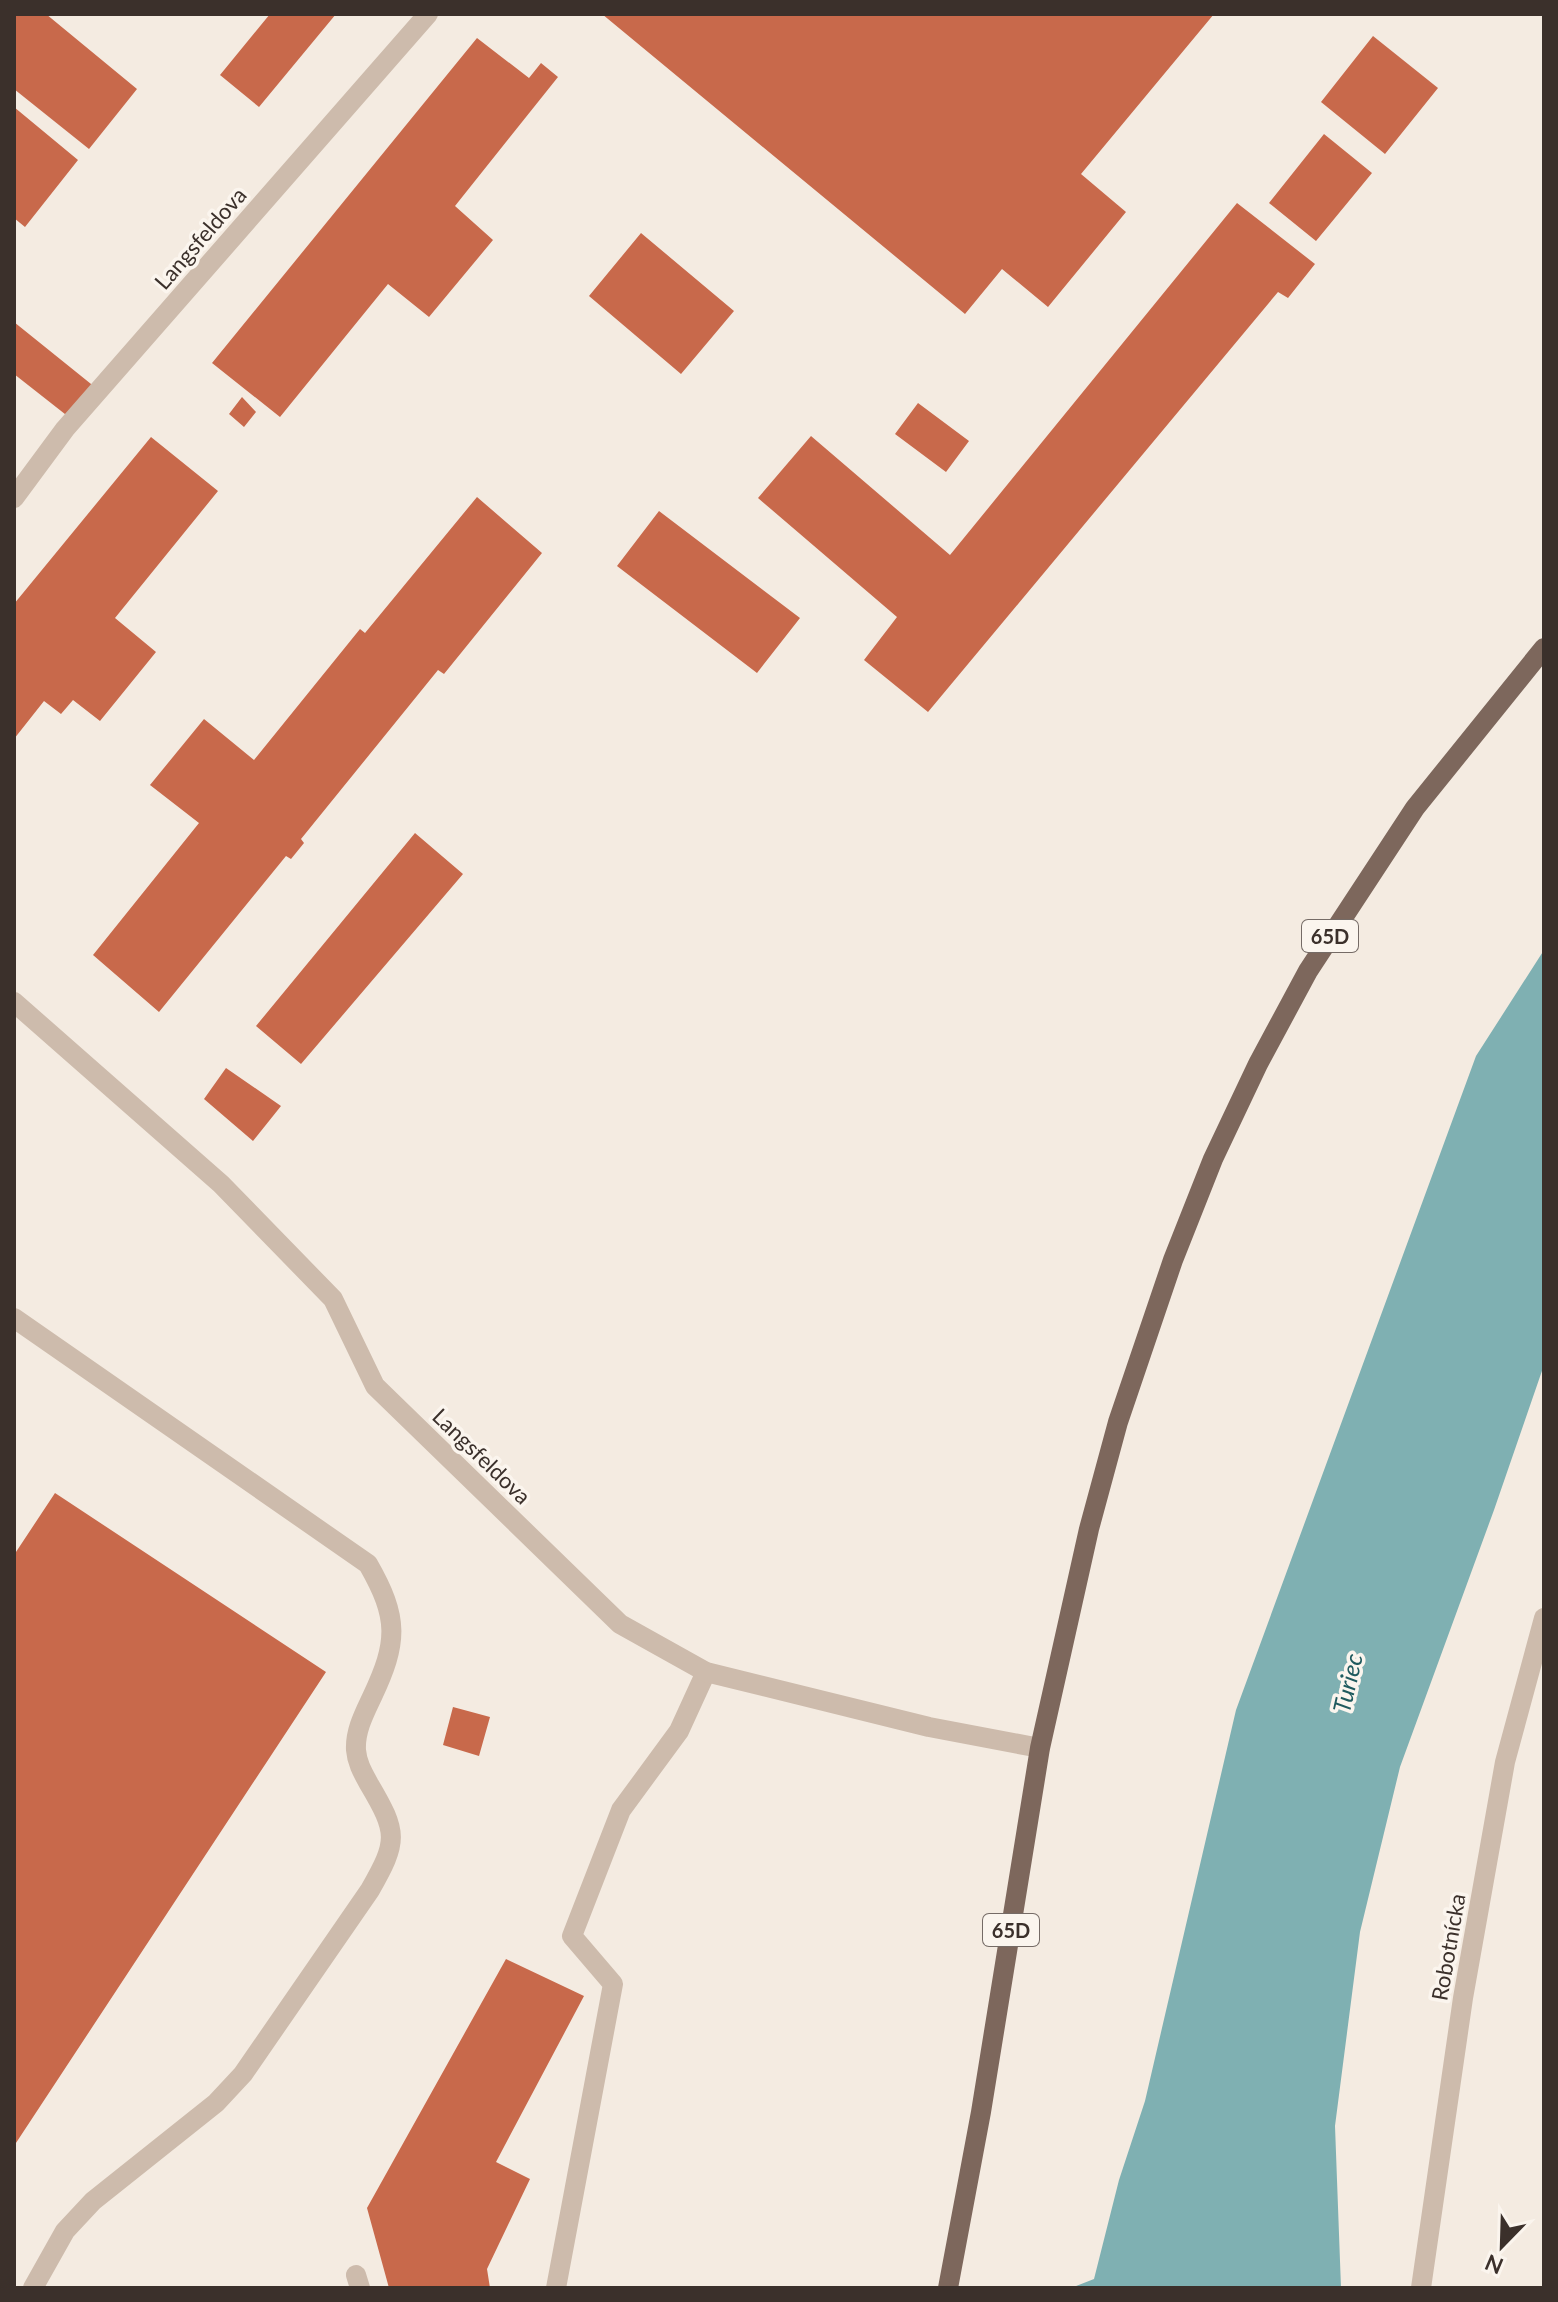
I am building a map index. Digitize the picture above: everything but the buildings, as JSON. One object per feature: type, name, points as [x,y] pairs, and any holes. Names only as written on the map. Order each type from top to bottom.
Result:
[{"type":"main road","name":"65D","points":[[948,2288],[984,2097],[1040,1748],[1089,1529],[1118,1422],[1173,1260],[1213,1159],[1258,1064],[1308,971],[1415,808],[1544,648]]},
{"type":"street","name":"Langsfeldova","points":[[14,498],[65,429],[428,14]]},
{"type":"street","name":"Langsfeldova","points":[[14,1002],[231,1194],[333,1299],[375,1386],[620,1624],[706,1672],[929,1727],[1040,1748]]},
{"type":"street","points":[[14,1318],[368,1564],[386,1596],[393,1629],[385,1670],[357,1733],[356,1751],[359,1766],[384,1809],[392,1831],[391,1848],[384,1866],[243,2074],[216,2103],[93,2201],[65,2231],[33,2288]]},
{"type":"street","name":"Robotnícka","points":[[1421,2288],[1463,1998],[1505,1762],[1544,1618]]},
{"type":"street","points":[[556,2288],[613,1984],[572,1936],[621,1810],[679,1731],[706,1672]]},
{"type":"water","name":"Turiec","points":[[1544,950],[1544,1365],[1400,1767],[1360,1932],[1335,2126],[1341,2288],[1071,2288],[1094,2279],[1119,2180],[1145,2101],[1236,1710],[1476,1056]]}]
